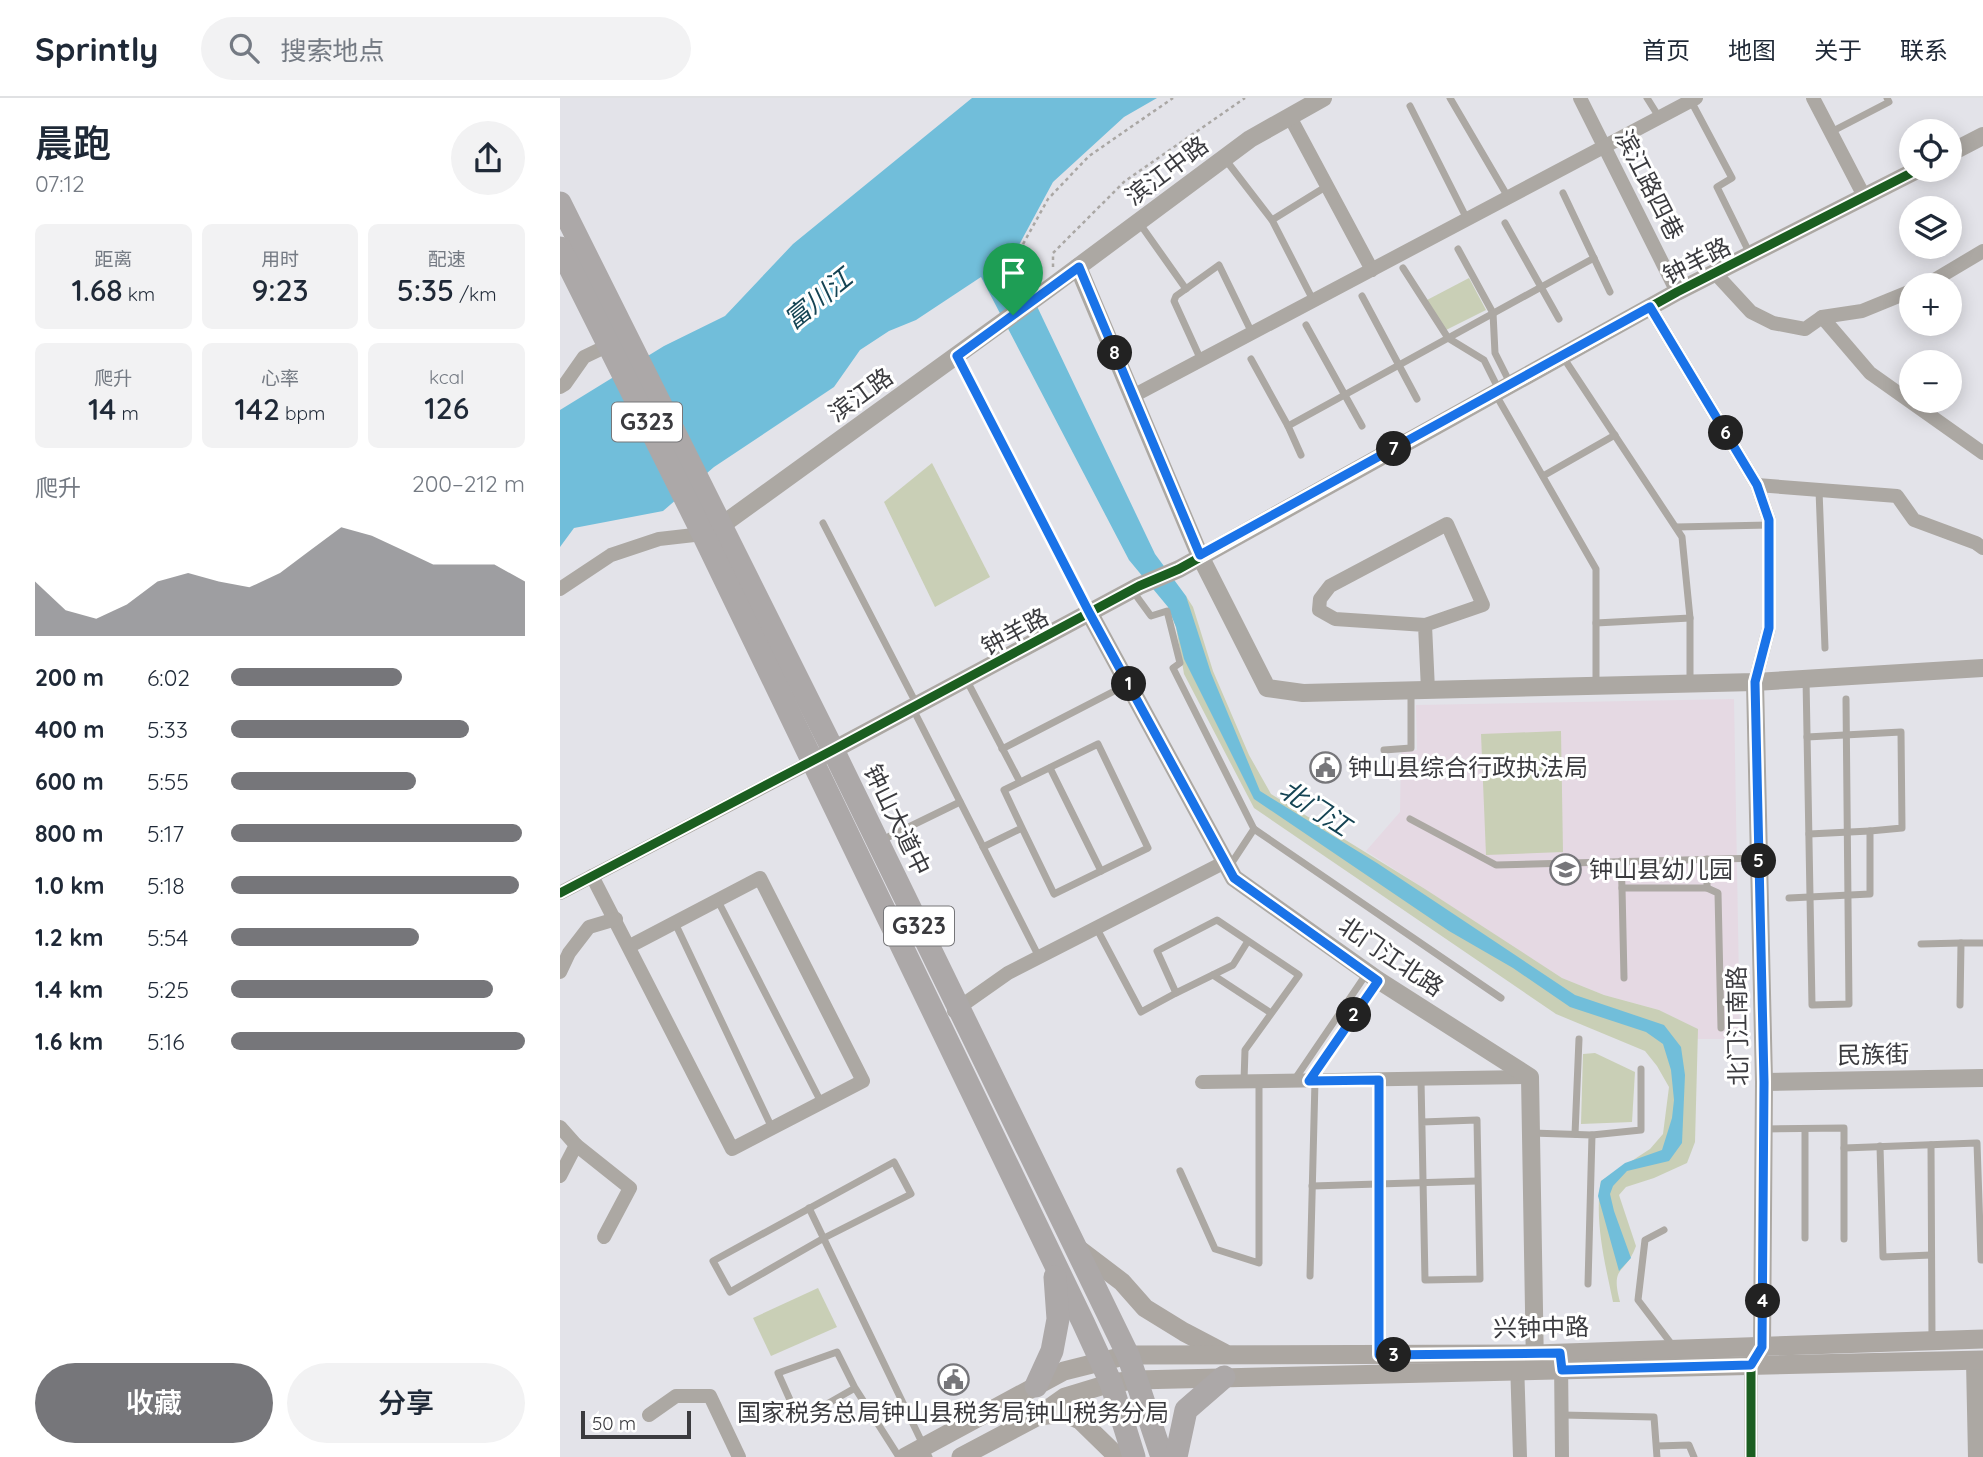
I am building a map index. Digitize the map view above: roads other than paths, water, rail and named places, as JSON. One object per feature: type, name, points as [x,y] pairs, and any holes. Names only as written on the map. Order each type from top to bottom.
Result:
[{"type":"highway","name":"G323","points":[[560,203],[612,336]]},
{"type":"highway","name":"G323","points":[[560,248],[612,336]]},
{"type":"highway","name":"钟山大道中","points":[[612,336],[699,504],[823,756],[878,842],[1128,1355]]},
{"type":"highway","name":"钟山大道中","points":[[823,756],[857,852],[1100,1360]]},
{"type":"highway","points":[[1036,1386],[1052,1352],[1058,1319],[1055,1263]]},
{"type":"highway","name":"G323","points":[[1128,1355],[1162,1457]]},
{"type":"highway","name":"G323","points":[[1100,1360],[1111,1384],[1134,1457]]},
{"type":"highway","points":[[1176,1457],[1186,1410],[1228,1366]]},
{"type":"main road","points":[[1076,1247],[1122,1282],[1145,1308],[1202,1343],[1228,1366]]},
{"type":"main road","name":"兴钟中路","points":[[1561,1361],[1675,1349],[1983,1339]]},
{"type":"main road","name":"兴钟中路","points":[[905,1457],[926,1452],[1064,1371],[1128,1355],[1228,1366],[1561,1361],[1751,1365],[1979,1361]]},
{"type":"main road","name":"兴钟中路","points":[[961,1457],[1038,1416],[1065,1397],[1111,1384],[1228,1366]]},
{"type":"main road","points":[[1038,1416],[1064,1413],[1080,1420],[1118,1457]]},
{"type":"street","name":"滨江中路","points":[[1045,292],[1250,139],[1323,98]]},
{"type":"street","name":"滨江路四巷","points":[[1580,98],[1677,292]]},
{"type":"street","points":[[1813,98],[1864,196]]},
{"type":"street","points":[[1133,396],[1693,99]]},
{"type":"street","points":[[1290,117],[1372,270]]},
{"type":"street","points":[[1962,147],[1983,136]]},
{"type":"street","name":"钟羊路","points":[[823,756],[1135,588],[1179,569],[1677,292],[1899,179]]},
{"type":"street","points":[[1946,273],[1983,251]]},
{"type":"street","points":[[1079,267],[1200,555],[1268,688],[1303,693],[1690,684],[1983,668]]},
{"type":"street","points":[[1715,273],[1751,312],[1773,323],[1805,328],[1822,317],[1862,312],[1899,296]]},
{"type":"street","name":"滨江路","points":[[712,530],[1045,292]]},
{"type":"street","points":[[1650,307],[1757,485],[1769,525],[1769,628],[1755,682]]},
{"type":"street","points":[[1822,317],[1870,373],[1983,453]]},
{"type":"street","points":[[560,387],[584,357],[612,336]]},
{"type":"street","points":[[1757,485],[1897,496],[1914,520],[1983,548]]},
{"type":"street","points":[[1447,524],[1483,605],[1424,625],[1335,619],[1319,610],[1320,599],[1330,586],[1447,524]]},
{"type":"street","points":[[560,589],[611,555],[659,539],[712,530]]},
{"type":"street","name":"北门江北路","points":[[1090,614],[1234,878],[1373,976],[1530,1077]]},
{"type":"street","points":[[1419,690],[1424,625]]},
{"type":"street","name":"北门江南路","points":[[1755,682],[1764,1082],[1762,1347]]},
{"type":"street","points":[[560,893],[823,756]]},
{"type":"street","points":[[938,1021],[1008,973],[1227,865]]},
{"type":"street","points":[[592,876],[732,1149],[863,1081],[760,878],[629,946]]},
{"type":"street","points":[[560,972],[569,953],[589,927],[616,919]]},
{"type":"street","points":[[1202,1082],[1530,1077],[1526,1362],[1520,1457]]},
{"type":"street","name":"民族街","points":[[1764,1082],[1983,1078]]},
{"type":"street","points":[[560,1127],[576,1145],[630,1188],[604,1237]]},
{"type":"street","points":[[560,1175],[576,1145]]},
{"type":"street","points":[[1751,1457],[1751,1365],[1762,1347]]},
{"type":"street","points":[[1561,1361],[1562,1457]]},
{"type":"street","points":[[1977,1457],[1979,1361]]},
{"type":"street","points":[[649,1415],[676,1396],[710,1396],[739,1457]]},
{"type":"lane","points":[[1450,98],[1508,197]]},
{"type":"lane","points":[[1647,98],[1659,117]]},
{"type":"lane","points":[[1831,132],[1888,100],[1898,98]]},
{"type":"lane","points":[[1693,99],[1732,178],[1717,187],[1751,255]]},
{"type":"lane","points":[[1410,106],[1467,219]]},
{"type":"lane","points":[[1225,159],[1272,220],[1313,300]]},
{"type":"lane","points":[[1272,220],[1328,186]]},
{"type":"lane","points":[[1563,193],[1610,292]]},
{"type":"lane","points":[[1138,223],[1186,289]]},
{"type":"lane","points":[[1505,223],[1559,319]]},
{"type":"lane","points":[[1458,249],[1493,313],[1495,353],[1501,389]]},
{"type":"lane","points":[[1288,426],[1594,258]]},
{"type":"lane","points":[[1201,360],[1174,301],[1176,296],[1219,265],[1252,333]]},
{"type":"lane","points":[[1403,268],[1448,338],[1484,360],[1543,476],[1596,569],[1596,686]]},
{"type":"lane","points":[[1362,296],[1417,399]]},
{"type":"lane","points":[[1306,325],[1362,426]]},
{"type":"lane","points":[[1562,355],[1682,537],[1690,618],[1690,684]]},
{"type":"lane","points":[[957,356],[1090,614]]},
{"type":"lane","points":[[1251,359],[1301,455]]},
{"type":"lane","points":[[1543,476],[1615,435]]},
{"type":"lane","points":[[1819,489],[1825,648]]},
{"type":"lane","points":[[823,523],[1039,958]]},
{"type":"lane","points":[[1676,527],[1769,525]]},
{"type":"lane","points":[[1135,588],[1151,616],[1167,611],[1180,663],[1173,668],[1254,829],[1501,998]]},
{"type":"lane","points":[[1596,623],[1690,618]]},
{"type":"lane","points":[[1806,679],[1812,1005],[1849,1003],[1846,699]]},
{"type":"lane","points":[[966,680],[1020,782]]},
{"type":"lane","points":[[1002,749],[1128,684]]},
{"type":"lane","points":[[1384,750],[1411,748],[1419,690]]},
{"type":"lane","points":[[1807,737],[1901,732],[1902,828],[1809,834]]},
{"type":"lane","points":[[1098,744],[1148,848],[1054,894],[1003,790],[1020,782],[1098,744]]},
{"type":"lane","points":[[1050,768],[1101,871]]},
{"type":"lane","points":[[857,852],[960,802]]},
{"type":"lane","points":[[1410,819],[1496,864],[1759,858]]},
{"type":"lane","points":[[983,847],[1022,828]]},
{"type":"lane","points":[[1227,865],[1254,829]]},
{"type":"lane","points":[[1789,898],[1870,894],[1870,831]]},
{"type":"lane","points":[[1707,859],[1707,888]]},
{"type":"lane","points":[[1621,861],[1624,978]]},
{"type":"lane","points":[[1622,888],[1707,888],[1718,893],[1721,1028]]},
{"type":"lane","points":[[717,900],[821,1102]]},
{"type":"lane","points":[[1176,993],[1157,951],[1217,920],[1299,975],[1245,1050],[1252,1081],[1259,1263],[1215,1249],[1180,1171]]},
{"type":"lane","points":[[675,922],[772,1128]]},
{"type":"lane","points":[[1097,929],[1141,1012],[1233,965],[1248,941]]},
{"type":"lane","points":[[1960,1005],[1962,943]]},
{"type":"lane","points":[[1921,944],[1983,943]]},
{"type":"lane","points":[[1213,975],[1272,1013]]},
{"type":"lane","points":[[1310,1276],[1312,1081],[1373,976]]},
{"type":"lane","points":[[1294,1081],[1373,976]]},
{"type":"lane","points":[[1575,1134],[1579,1038]]},
{"type":"lane","points":[[1531,1133],[1592,1135],[1640,1130],[1641,1069]]},
{"type":"lane","points":[[1378,1364],[1379,1080]]},
{"type":"lane","points":[[1421,1080],[1425,1280],[1480,1279],[1477,1120],[1422,1122]]},
{"type":"lane","points":[[1763,1129],[1844,1128],[1844,1239]]},
{"type":"lane","points":[[1805,1129],[1805,1238]]},
{"type":"lane","points":[[1588,1284],[1592,1135]]},
{"type":"lane","points":[[1844,1148],[1977,1143],[1983,1260]]},
{"type":"lane","points":[[1931,1145],[1932,1341]]},
{"type":"lane","points":[[1880,1146],[1883,1257],[1931,1255]]},
{"type":"lane","points":[[894,1162],[911,1194],[824,1238],[730,1293],[713,1261],[809,1208],[894,1162]]},
{"type":"lane","points":[[1312,1186],[1477,1181]]},
{"type":"lane","points":[[809,1208],[926,1452]]},
{"type":"lane","points":[[1664,1230],[1645,1240],[1638,1300],[1675,1349]]},
{"type":"lane","points":[[855,1388],[799,1420],[778,1373],[837,1352],[855,1388],[899,1457]]},
{"type":"lane","points":[[1562,1415],[1654,1417],[1657,1457]]},
{"type":"lane","points":[[1657,1446],[1689,1446],[1694,1457]]},
{"type":"water","name":"富川江","points":[[972,98],[1157,98],[1124,117],[1053,182],[1013,256],[1155,554],[1186,596],[1211,673],[1260,791],[1377,863],[1575,995],[1664,1025],[1681,1047],[1685,1075],[1682,1143],[1669,1161],[1627,1171],[1613,1186],[1610,1194],[1631,1258],[1619,1271],[1598,1196],[1601,1181],[1625,1163],[1662,1150],[1672,1118],[1674,1100],[1671,1070],[1663,1044],[1646,1032],[1570,1007],[1513,968],[1449,931],[1254,799],[1184,659],[1168,607],[1129,560],[981,277],[916,320],[889,331],[860,350],[834,387],[714,467],[663,511],[574,528],[560,547],[560,410],[664,346],[725,316],[793,244]]},
{"type":"place","name":"钟山县综合行政执法局","points":[[1325,768]]},
{"type":"place","name":"钟山县幼儿园","points":[[1566,870]]},
{"type":"place","name":"国家税务总局钟山县税务局钟山税务分局","points":[[953,1379]]},
{"type":"water label","name":"北门江","points":[[1315,808]]}]
